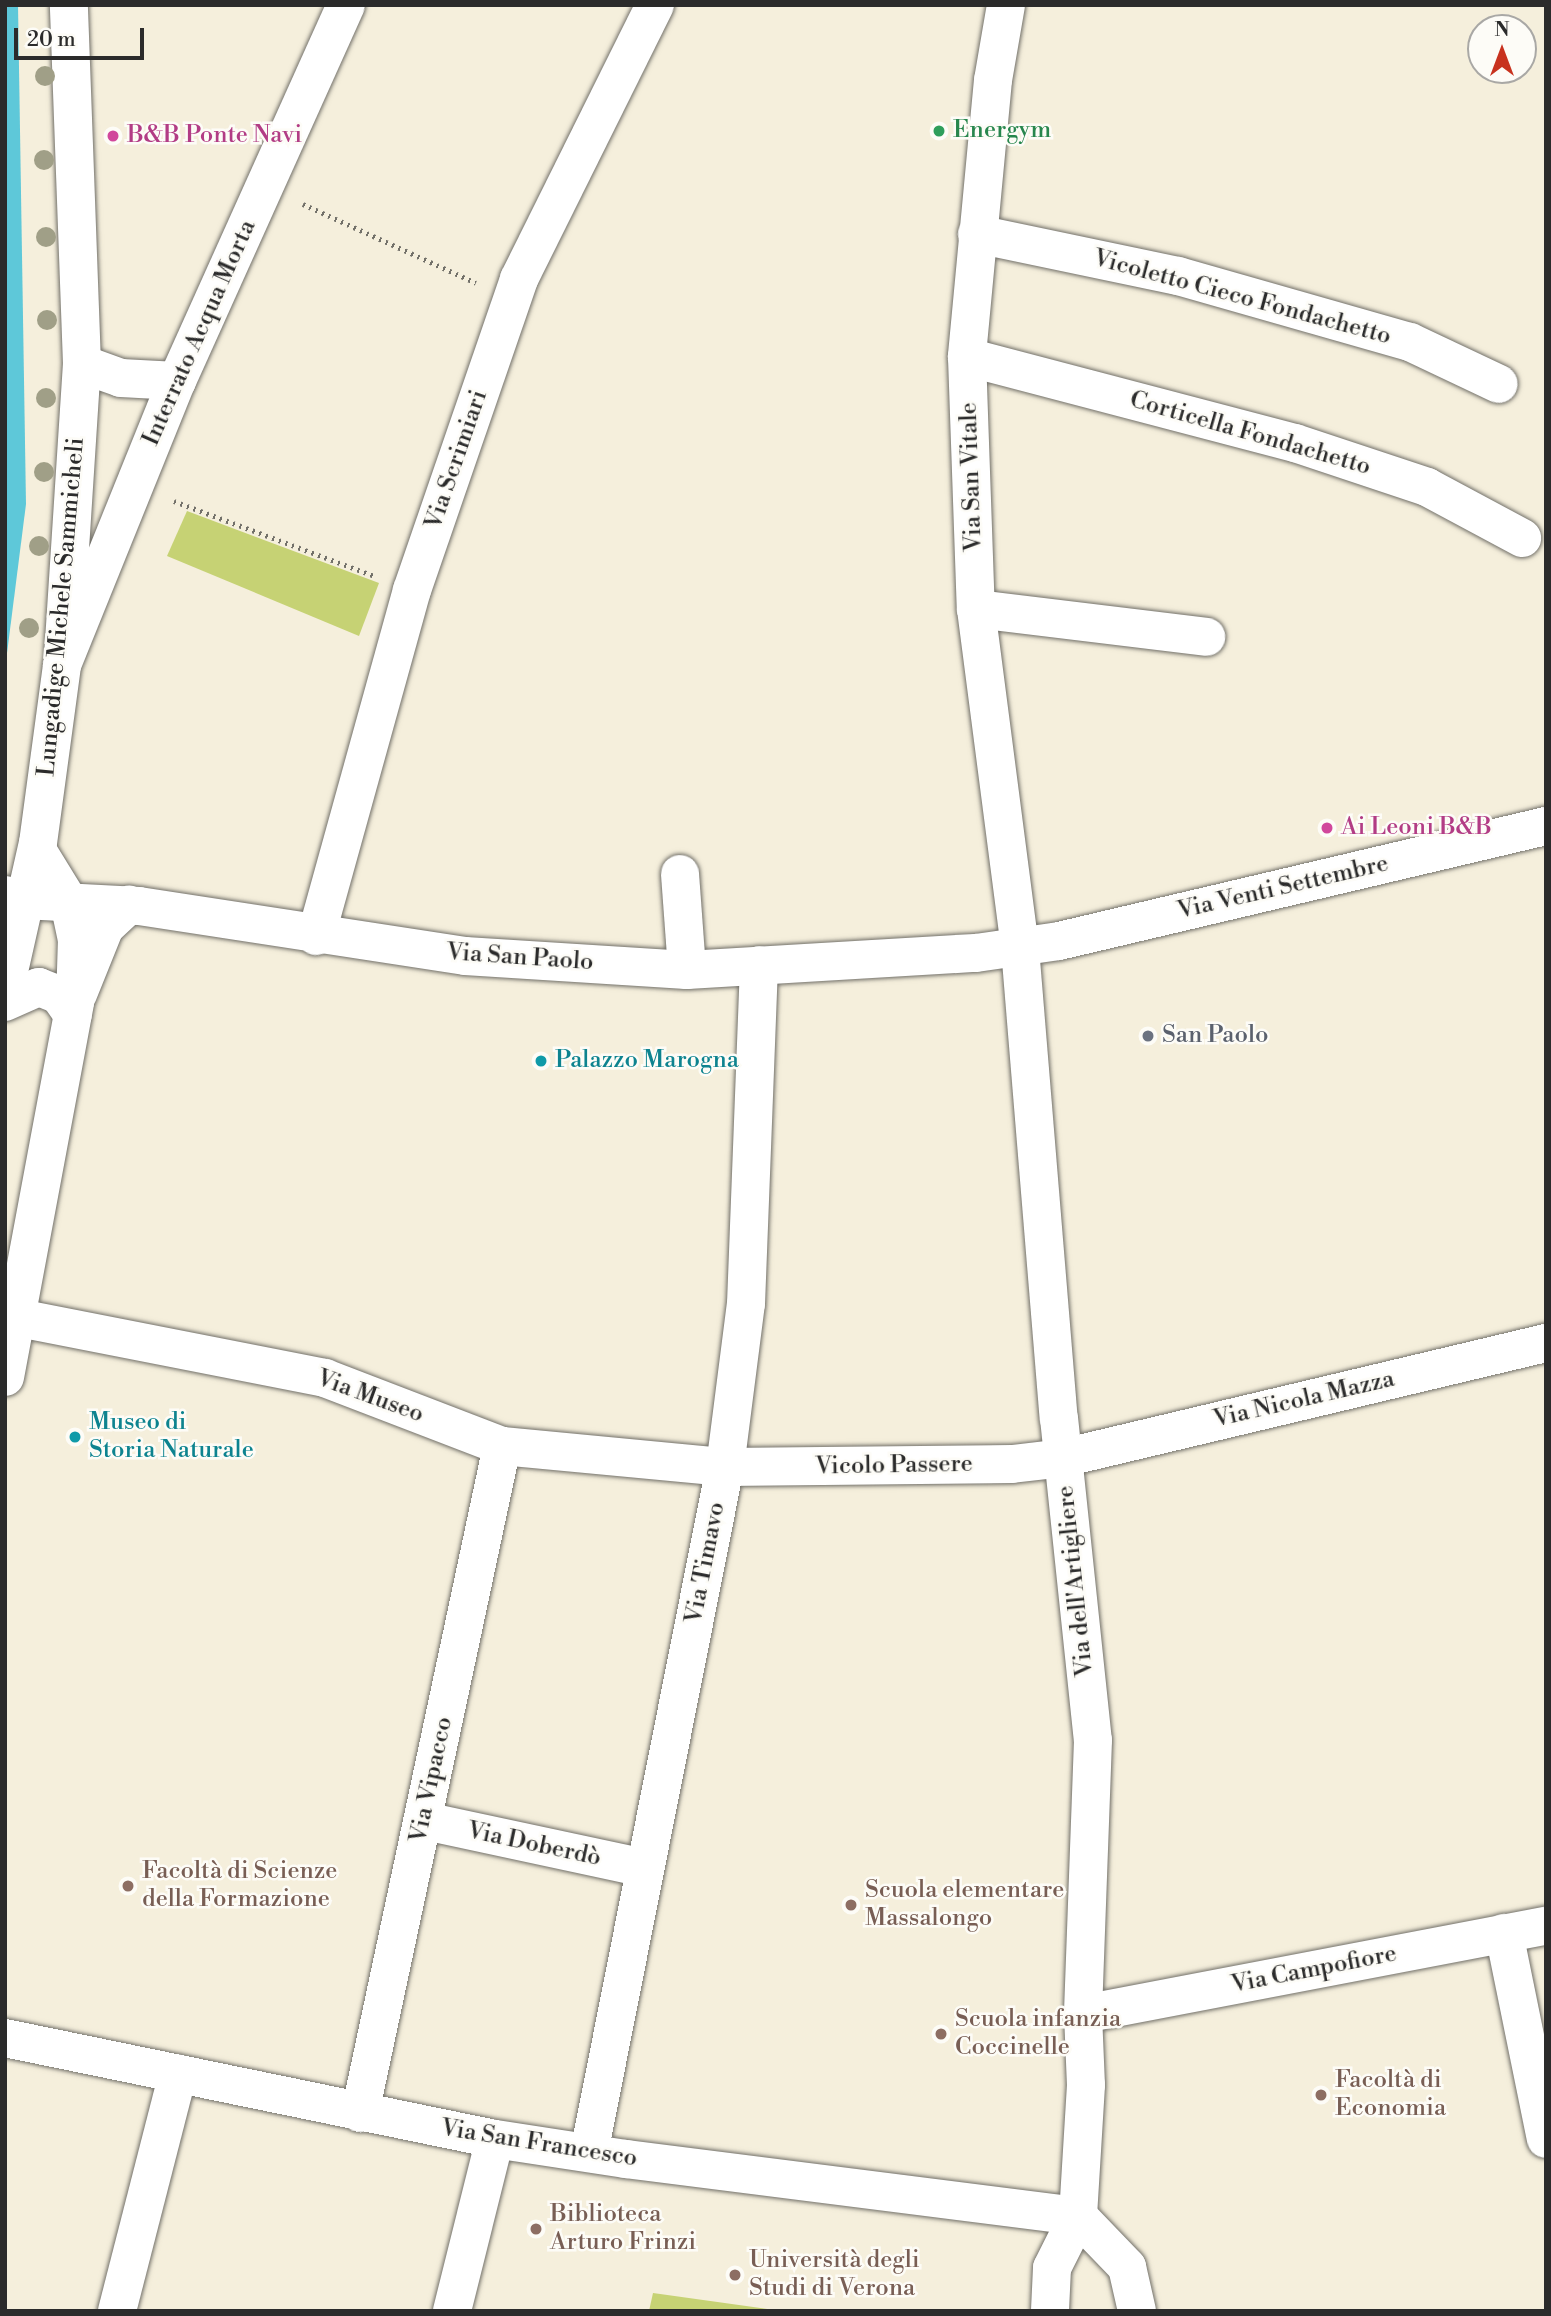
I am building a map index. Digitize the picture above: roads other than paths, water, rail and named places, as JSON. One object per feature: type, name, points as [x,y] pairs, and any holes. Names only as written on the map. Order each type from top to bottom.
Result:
[{"type":"street","name":"Lungadige Michele Sammicheli","points":[[5,989],[14,898],[37,850],[62,665],[82,364],[69,5]]},
{"type":"street","name":"Interrato Acqua Morta","points":[[62,665],[177,381],[346,5]]},
{"type":"street","name":"Via Scrimiari","points":[[316,936],[412,590],[512,300],[655,5]]},
{"type":"street","name":"Via San Vitale","points":[[1006,5],[993,80],[967,357],[976,609],[1020,948]]},
{"type":"street","name":"Vicoletto Cieco Fondachetto","points":[[977,234],[1178,276],[1410,342],[1499,384]]},
{"type":"street","name":"Corticella Fondachetto","points":[[967,357],[1296,443],[1427,486],[1522,538]]},
{"type":"street","points":[[82,364],[121,379],[177,381]]},
{"type":"street","points":[[976,609],[1206,637]]},
{"type":"street","name":"Via Venti Settembre","points":[[1020,948],[1546,826]]},
{"type":"street","points":[[5,1377],[14,1317],[74,1009],[77,940],[69,902],[37,850]]},
{"type":"street","points":[[680,874],[687,970]]},
{"type":"street","points":[[14,898],[49,917],[61,934],[74,1009]]},
{"type":"street","name":"Via San Paolo","points":[[14,898],[129,905],[316,936],[465,956],[687,970],[1020,948]]},
{"type":"street","points":[[74,1009],[105,927],[129,905]]},
{"type":"street","name":"Via dell'Artigliere","points":[[1020,948],[1063,1458],[1093,1740],[1083,2014],[1086,2085],[1078,2216]]},
{"type":"street","name":"Via Timavo","points":[[589,2153],[725,1467],[746,1304],[759,965]]},
{"type":"street","points":[[5,1002],[39,987],[59,995],[74,1009]]},
{"type":"street","name":"Via Museo","points":[[14,1317],[325,1378],[502,1446],[725,1467]]},
{"type":"street","name":"Via Nicola Mazza","points":[[1063,1458],[1546,1343]]},
{"type":"street","name":"Via Vipacco","points":[[360,2113],[425,1821],[502,1446]]},
{"type":"street","name":"Vicolo Passere","points":[[725,1467],[1012,1464],[1063,1458]]},
{"type":"street","name":"Via Doberdò","points":[[425,1821],[644,1868]]},
{"type":"street","name":"Via Campofiore","points":[[1083,2014],[1546,1926]]},
{"type":"street","points":[[1504,1933],[1546,2140]]},
{"type":"street","name":"Via San Francesco","points":[[5,2038],[360,2113],[495,2138],[589,2153],[1078,2216]]},
{"type":"street","points":[[117,2311],[178,2074]]},
{"type":"street","points":[[452,2311],[495,2138]]},
{"type":"street","points":[[1050,2311],[1052,2267],[1078,2216],[1127,2267],[1137,2311]]},
{"type":"water","points":[[5,5],[18,5],[26,504],[5,669]]},
{"type":"place","name":"Energym","points":[[939,131]]},
{"type":"place","name":"B&B Ponte Navi","points":[[113,136]]},
{"type":"place","name":"Ai Leoni B&B","points":[[1327,828]]},
{"type":"place","name":"San Paolo","points":[[1148,1036]]},
{"type":"place","name":"Palazzo Marogna","points":[[541,1061]]},
{"type":"place","name":"Museo di Storia Naturale","points":[[75,1437]]},
{"type":"place","name":"Facoltà di Scienze della Formazione","points":[[128,1886]]},
{"type":"place","name":"Scuola elementare Massalongo","points":[[851,1905]]},
{"type":"place","name":"Scuola infanzia Coccinelle","points":[[941,2034]]},
{"type":"place","name":"Facoltà di Economia","points":[[1321,2095]]},
{"type":"place","name":"Biblioteca Arturo Frinzi","points":[[536,2229]]},
{"type":"place","name":"Università degli Studi di Verona","points":[[735,2275]]}]
